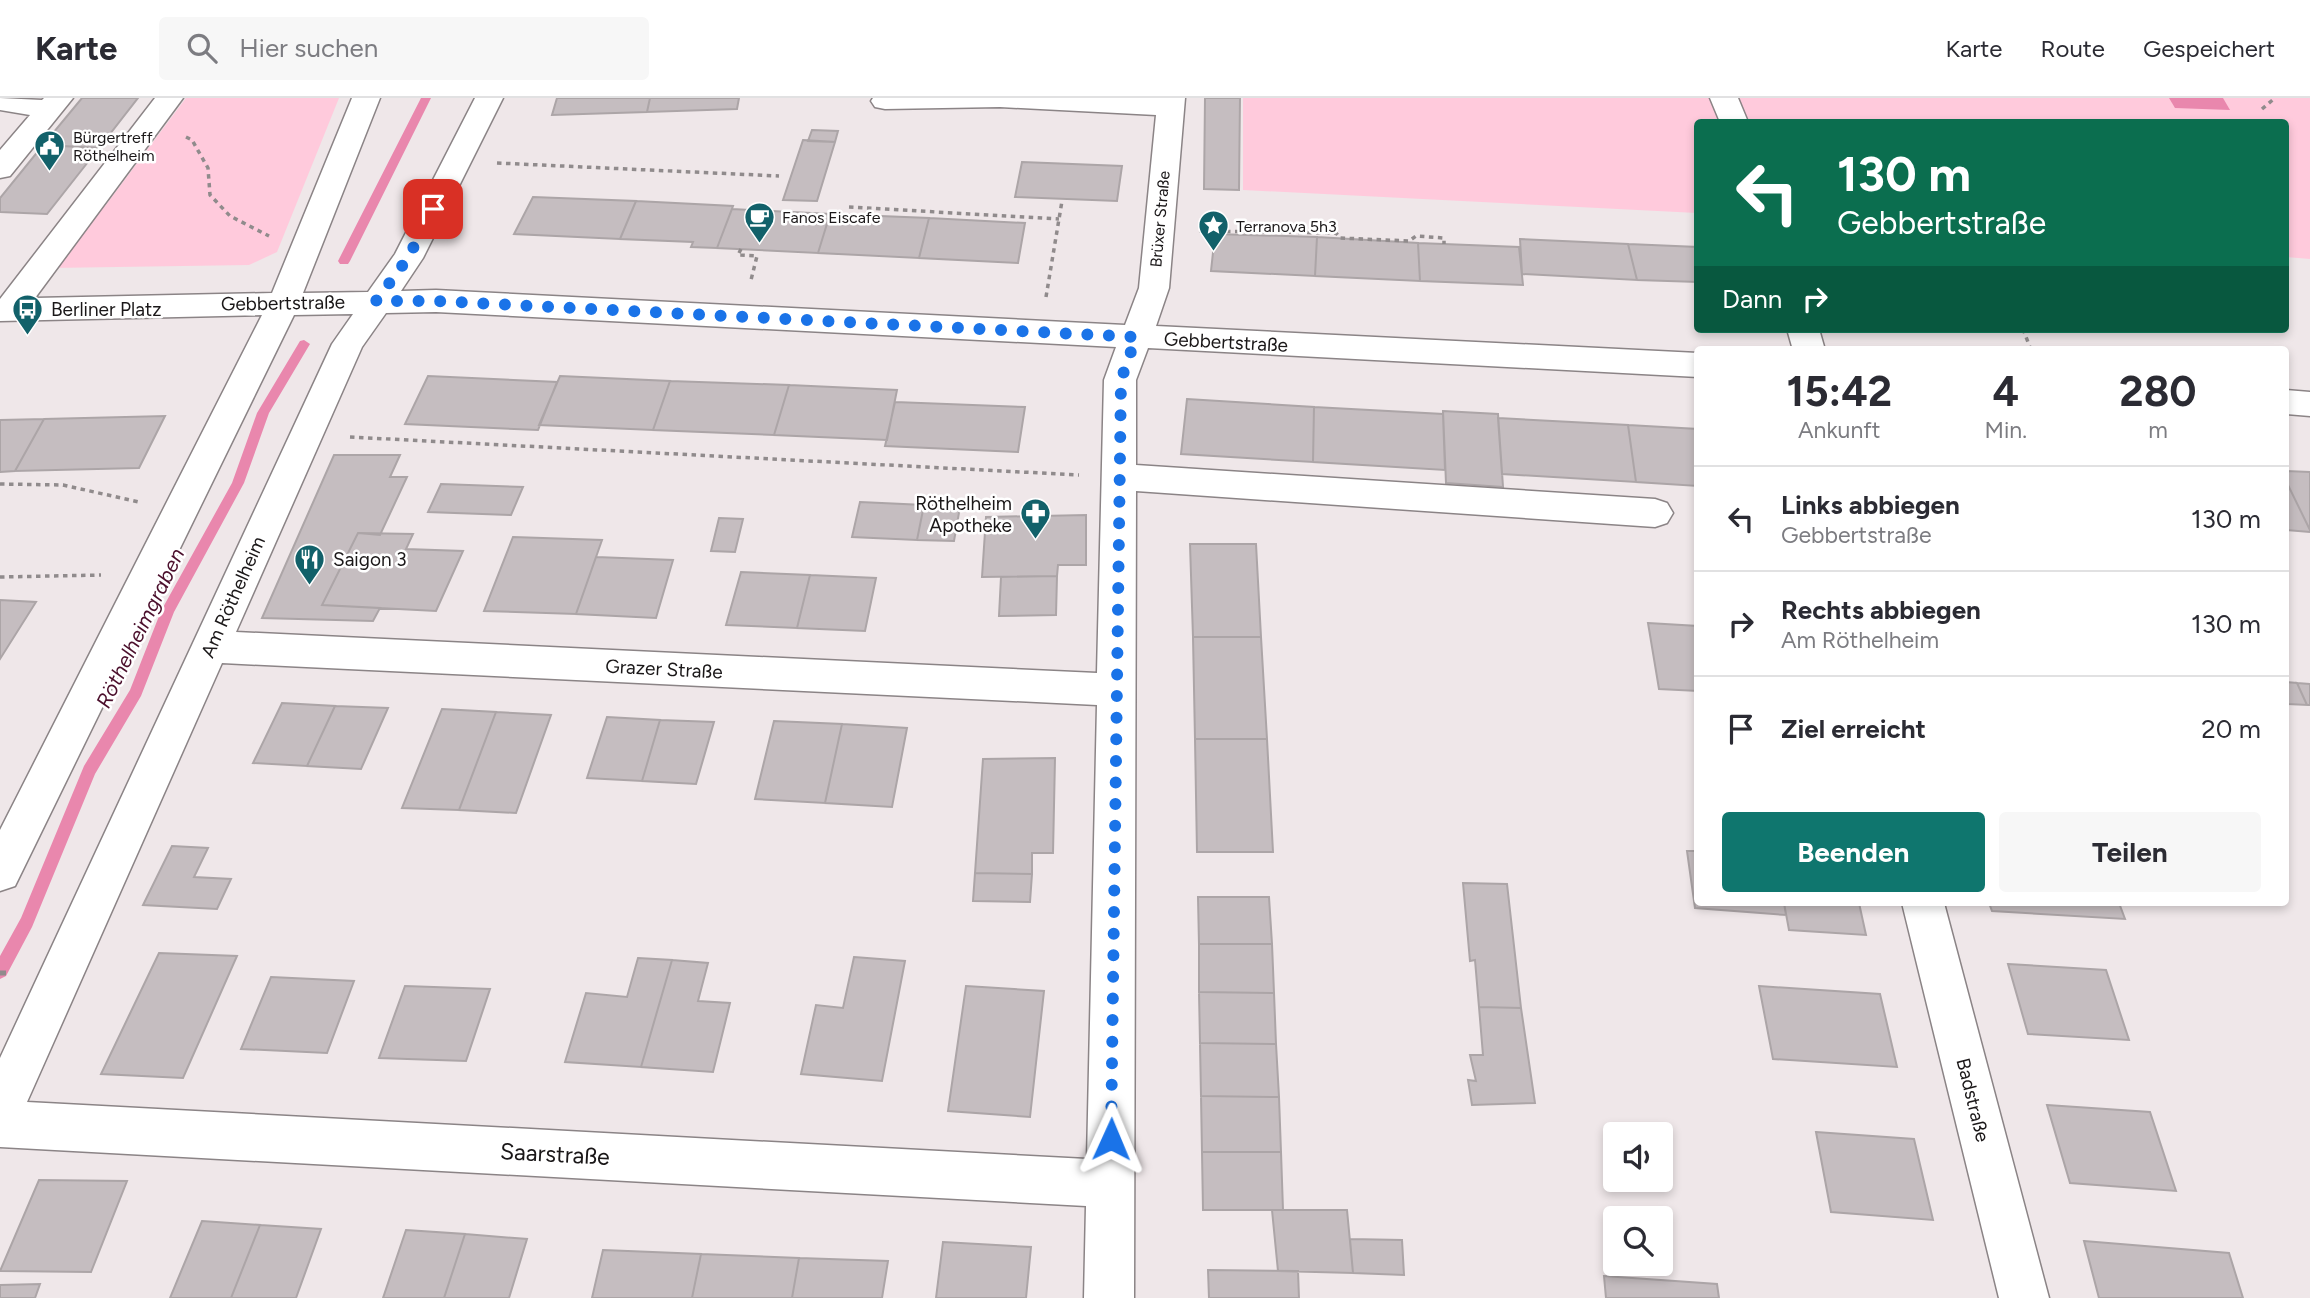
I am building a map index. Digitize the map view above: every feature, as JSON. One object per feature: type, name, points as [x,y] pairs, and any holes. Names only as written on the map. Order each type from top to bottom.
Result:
[{"type":"street","points":[[5,309],[169,98]]},
{"type":"street","points":[[0,872],[151,574],[283,303],[366,98]]},
{"type":"street","name":"Am Röthelheim","points":[[0,1109],[348,344],[408,258],[489,98]]},
{"type":"street","points":[[1724,98],[1733,119]]},
{"type":"street","points":[[885,101],[1000,99],[1170,102]]},
{"type":"street","points":[[0,102],[54,104]]},
{"type":"street","name":"Brüxer Straße","points":[[1109,1298],[1121,380],[1154,288],[1170,102]]},
{"type":"street","points":[[0,169],[54,104]]},
{"type":"street","name":"Gebbertstraße","points":[[5,309],[436,301],[1694,365]]},
{"type":"street","points":[[2289,402],[2310,404]]},
{"type":"street","points":[[1119,477],[1655,513]]},
{"type":"street","name":"Grazer Straße","points":[[211,647],[1116,690]]},
{"type":"street","name":"Badstraße","points":[[1924,906],[2024,1298]]},
{"type":"street","name":"Saarstraße","points":[[0,1124],[1110,1184]]},
{"type":"path","points":[[2262,109],[2275,98]]},
{"type":"path","points":[[145,128],[170,129],[192,141],[208,168],[210,195],[230,216],[263,234],[306,250]]},
{"type":"path","points":[[458,161],[779,176]]},
{"type":"path","points":[[1041,332],[1062,201]]},
{"type":"path","points":[[849,207],[1059,219]]},
{"type":"path","points":[[1160,230],[1295,231],[1336,233],[1340,238],[1409,241],[1416,236],[1444,238],[1444,244]]},
{"type":"path","points":[[741,249],[738,255],[757,256]]},
{"type":"path","points":[[751,282],[760,250]]},
{"type":"path","points":[[307,435],[1119,477]]},
{"type":"path","points":[[0,484],[63,485],[122,500],[185,505]]},
{"type":"path","points":[[0,577],[151,574]]},
{"type":"shaded area","points":[[186,98],[339,98],[277,252],[249,265],[51,268],[92,207],[105,206]]},
{"type":"shaded area","points":[[1243,98],[2310,98],[2310,259],[2289,257],[2289,119],[1694,119],[1694,213],[1243,190]]},
{"type":"shaded area","points":[[2169,98],[2223,98],[2230,110],[2175,108]]},
{"type":"building","points":[[82,98],[138,98],[99,148],[43,145]]},
{"type":"building","points":[[557,98],[650,98],[647,112],[552,115]]},
{"type":"building","points":[[650,98],[739,98],[737,109],[647,112]]},
{"type":"building","points":[[1205,98],[1240,98],[1239,190],[1204,189]]},
{"type":"building","points":[[812,130],[838,131],[835,142],[808,141]]},
{"type":"building","points":[[803,140],[835,142],[817,201],[783,200]]},
{"type":"building","name":"Bürgertreff Röthelheim","points":[[43,145],[99,148],[47,214],[0,212],[0,198]]},
{"type":"building","points":[[1022,162],[1122,166],[1117,201],[1015,197]]},
{"type":"building","points":[[533,197],[636,201],[620,239],[514,234]]},
{"type":"building","points":[[636,201],[733,206],[717,248],[691,247],[693,242],[620,239]]},
{"type":"building","points":[[732,209],[830,214],[818,253],[717,248]]},
{"type":"building","points":[[830,214],[929,218],[919,258],[818,253]]},
{"type":"building","points":[[929,218],[1025,223],[1018,263],[919,258]]},
{"type":"building","points":[[1215,234],[1317,237],[1315,276],[1211,271]]},
{"type":"building","points":[[1317,237],[1418,243],[1420,281],[1315,276]]},
{"type":"building","points":[[1520,239],[1628,244],[1637,280],[1522,274]]},
{"type":"building","points":[[1418,243],[1519,247],[1523,285],[1420,281]]},
{"type":"building","points":[[1628,244],[1694,247],[1694,282],[1637,280]]},
{"type":"building","points":[[428,376],[557,382],[538,430],[405,424]]},
{"type":"building","points":[[560,376],[670,381],[653,430],[539,425]]},
{"type":"building","points":[[670,381],[789,385],[774,435],[653,430]]},
{"type":"building","points":[[789,385],[897,390],[887,440],[774,435]]},
{"type":"building","points":[[1187,399],[1314,407],[1313,462],[1181,454]]},
{"type":"building","points":[[895,402],[1025,407],[1018,452],[885,446]]},
{"type":"building","points":[[1314,407],[1443,414],[1445,470],[1313,462]]},
{"type":"building","points":[[1443,411],[1498,414],[1503,487],[1446,483]]},
{"type":"building","points":[[165,416],[139,468],[15,471],[44,419]]},
{"type":"building","points":[[1498,418],[1628,425],[1636,482],[1502,474]]},
{"type":"building","points":[[44,419],[15,471],[0,472],[0,420]]},
{"type":"building","points":[[1628,425],[1694,429],[1694,486],[1636,482]]},
{"type":"building","points":[[334,455],[400,455],[390,477],[407,477],[380,535],[358,533],[322,605],[380,608],[373,621],[262,618]]},
{"type":"building","points":[[2289,471],[2310,472],[2310,530],[2289,487]]},
{"type":"building","points":[[441,484],[523,487],[511,515],[428,512]]},
{"type":"building","points":[[2289,487],[2310,530],[2289,530]]},
{"type":"building","points":[[860,502],[924,505],[917,540],[852,537]]},
{"type":"building","points":[[924,505],[960,507],[954,541],[917,540]]},
{"type":"building","name":"Röthelheim Apotheke","points":[[1086,515],[1086,565],[1058,565],[1057,576],[982,577],[986,517]]},
{"type":"building","points":[[719,518],[743,519],[735,552],[711,551]]},
{"type":"building","points":[[358,533],[413,534],[406,549],[463,551],[436,611],[322,605]]},
{"type":"building","points":[[513,537],[602,540],[576,614],[484,611]]},
{"type":"building","points":[[1190,544],[1256,544],[1261,637],[1193,637]]},
{"type":"building","points":[[596,557],[673,560],[656,618],[576,614]]},
{"type":"building","points":[[741,572],[810,575],[797,628],[726,625]]},
{"type":"building","points":[[810,575],[876,578],[865,631],[797,628]]},
{"type":"building","points":[[1057,576],[1056,615],[999,616],[1001,577]]},
{"type":"building","points":[[0,600],[36,602],[0,659]]},
{"type":"building","points":[[1648,623],[1694,626],[1694,691],[1659,689]]},
{"type":"building","points":[[1193,637],[1261,637],[1267,739],[1195,739]]},
{"type":"building","points":[[2289,682],[2297,683],[2307,705],[2289,704]]},
{"type":"building","points":[[2297,683],[2310,684],[2310,705],[2307,705]]},
{"type":"building","points":[[282,703],[335,706],[307,766],[253,763]]},
{"type":"building","points":[[335,706],[388,708],[361,769],[307,766]]},
{"type":"building","points":[[442,709],[496,712],[459,810],[402,808]]},
{"type":"building","points":[[496,712],[551,715],[516,813],[459,810]]},
{"type":"building","points":[[607,717],[660,720],[642,781],[587,778]]},
{"type":"building","points":[[660,720],[714,722],[696,784],[642,781]]},
{"type":"building","points":[[774,721],[842,724],[825,803],[755,799]]},
{"type":"building","points":[[842,724],[907,728],[892,807],[825,803]]},
{"type":"building","points":[[1195,739],[1267,739],[1273,852],[1197,852]]},
{"type":"building","points":[[1055,758],[1053,853],[1032,853],[1032,874],[975,873],[983,759]]},
{"type":"building","points":[[172,846],[208,848],[194,877],[231,879],[217,909],[143,905]]},
{"type":"building","points":[[1687,851],[1694,851],[1694,901]]},
{"type":"building","points":[[975,873],[1032,874],[1030,902],[973,901]]},
{"type":"building","points":[[1463,883],[1507,884],[1521,1008],[1479,1007],[1475,960],[1470,961]]},
{"type":"building","points":[[1198,897],[1269,897],[1272,944],[1199,944]]},
{"type":"building","points":[[1784,906],[1786,915],[1695,908]]},
{"type":"building","points":[[1785,906],[1860,906],[1866,935],[1789,930]]},
{"type":"building","points":[[1990,906],[2120,906],[2125,919],[1992,911]]},
{"type":"building","points":[[1199,944],[1272,944],[1274,993],[1199,992]]},
{"type":"building","points":[[159,953],[237,956],[183,1078],[101,1074]]},
{"type":"building","points":[[854,957],[905,961],[882,1081],[801,1074],[816,1005],[843,1008]]},
{"type":"building","points":[[638,958],[672,960],[641,1067],[565,1062],[586,993],[627,997]]},
{"type":"building","points":[[672,960],[708,963],[698,1001],[730,1003],[713,1072],[641,1067]]},
{"type":"building","points":[[2008,964],[2106,970],[2129,1040],[2028,1034]]},
{"type":"building","points":[[271,977],[354,981],[327,1053],[241,1049]]},
{"type":"building","points":[[405,986],[490,989],[466,1061],[379,1058]]},
{"type":"building","points":[[966,986],[1044,991],[1030,1117],[948,1111]]},
{"type":"building","points":[[1759,986],[1880,994],[1897,1067],[1773,1059]]},
{"type":"building","points":[[1199,992],[1274,993],[1276,1044],[1200,1043]]},
{"type":"building","points":[[1479,1007],[1521,1008],[1535,1103],[1472,1105],[1468,1080],[1476,1081],[1470,1055],[1483,1055]]},
{"type":"building","points":[[1200,1043],[1276,1044],[1279,1097],[1201,1096]]},
{"type":"building","points":[[1201,1096],[1279,1097],[1281,1152],[1202,1152]]},
{"type":"building","points":[[2047,1105],[2150,1112],[2176,1191],[2070,1183]]},
{"type":"building","points":[[1816,1132],[1914,1139],[1933,1220],[1831,1212]]},
{"type":"building","points":[[1202,1152],[1281,1152],[1283,1210],[1203,1210]]},
{"type":"building","points":[[39,1180],[127,1181],[91,1272],[0,1271]]},
{"type":"building","points":[[1272,1210],[1347,1210],[1353,1273],[1278,1271]]},
{"type":"building","points":[[202,1221],[260,1225],[231,1298],[170,1298]]},
{"type":"building","points":[[260,1225],[321,1229],[296,1298],[231,1298]]},
{"type":"building","points":[[406,1230],[465,1234],[444,1298],[383,1298]]},
{"type":"building","points":[[465,1234],[527,1239],[509,1298],[444,1298]]},
{"type":"building","points":[[1350,1239],[1402,1240],[1404,1275],[1353,1273]]},
{"type":"building","points":[[2084,1241],[2229,1253],[2243,1298],[2099,1298]]},
{"type":"building","points":[[943,1242],[1031,1247],[1026,1298],[936,1298]]},
{"type":"building","points":[[603,1250],[701,1254],[692,1298],[592,1298]]},
{"type":"building","points":[[701,1254],[799,1258],[792,1298],[692,1298]]},
{"type":"building","points":[[799,1258],[888,1261],[882,1298],[792,1298]]},
{"type":"building","points":[[1208,1270],[1298,1271],[1299,1298],[1209,1298]]},
{"type":"building","points":[[1604,1276],[1717,1284],[1719,1298],[1606,1298]]},
{"type":"building","points":[[40,1284],[35,1298],[0,1298],[0,1285]]},
{"type":"waterway","name":"Röthelheimgraben","points":[[344,261],[426,98]]},
{"type":"waterway","name":"Röthelheimgraben","points":[[0,971],[27,922],[89,771],[136,692],[168,611],[238,483],[263,413],[304,344]]},
{"type":"place","name":"Bürgertreff Röthelheim","points":[[50,173]]},
{"type":"place","name":"Fanos Eiscafe","points":[[759,244]]},
{"type":"place","name":"Terranova 5h3","points":[[1213,253]]},
{"type":"place","name":"Berliner Platz","points":[[28,336]]},
{"type":"place","name":"Röthelheim Apotheke","points":[[1035,541]]},
{"type":"place","name":"Saigon 3","points":[[310,586]]},
{"type":"route","points":[[433,209],[408,258],[376,301],[436,301],[1136,337],[1121,380],[1111,1139]]}]
